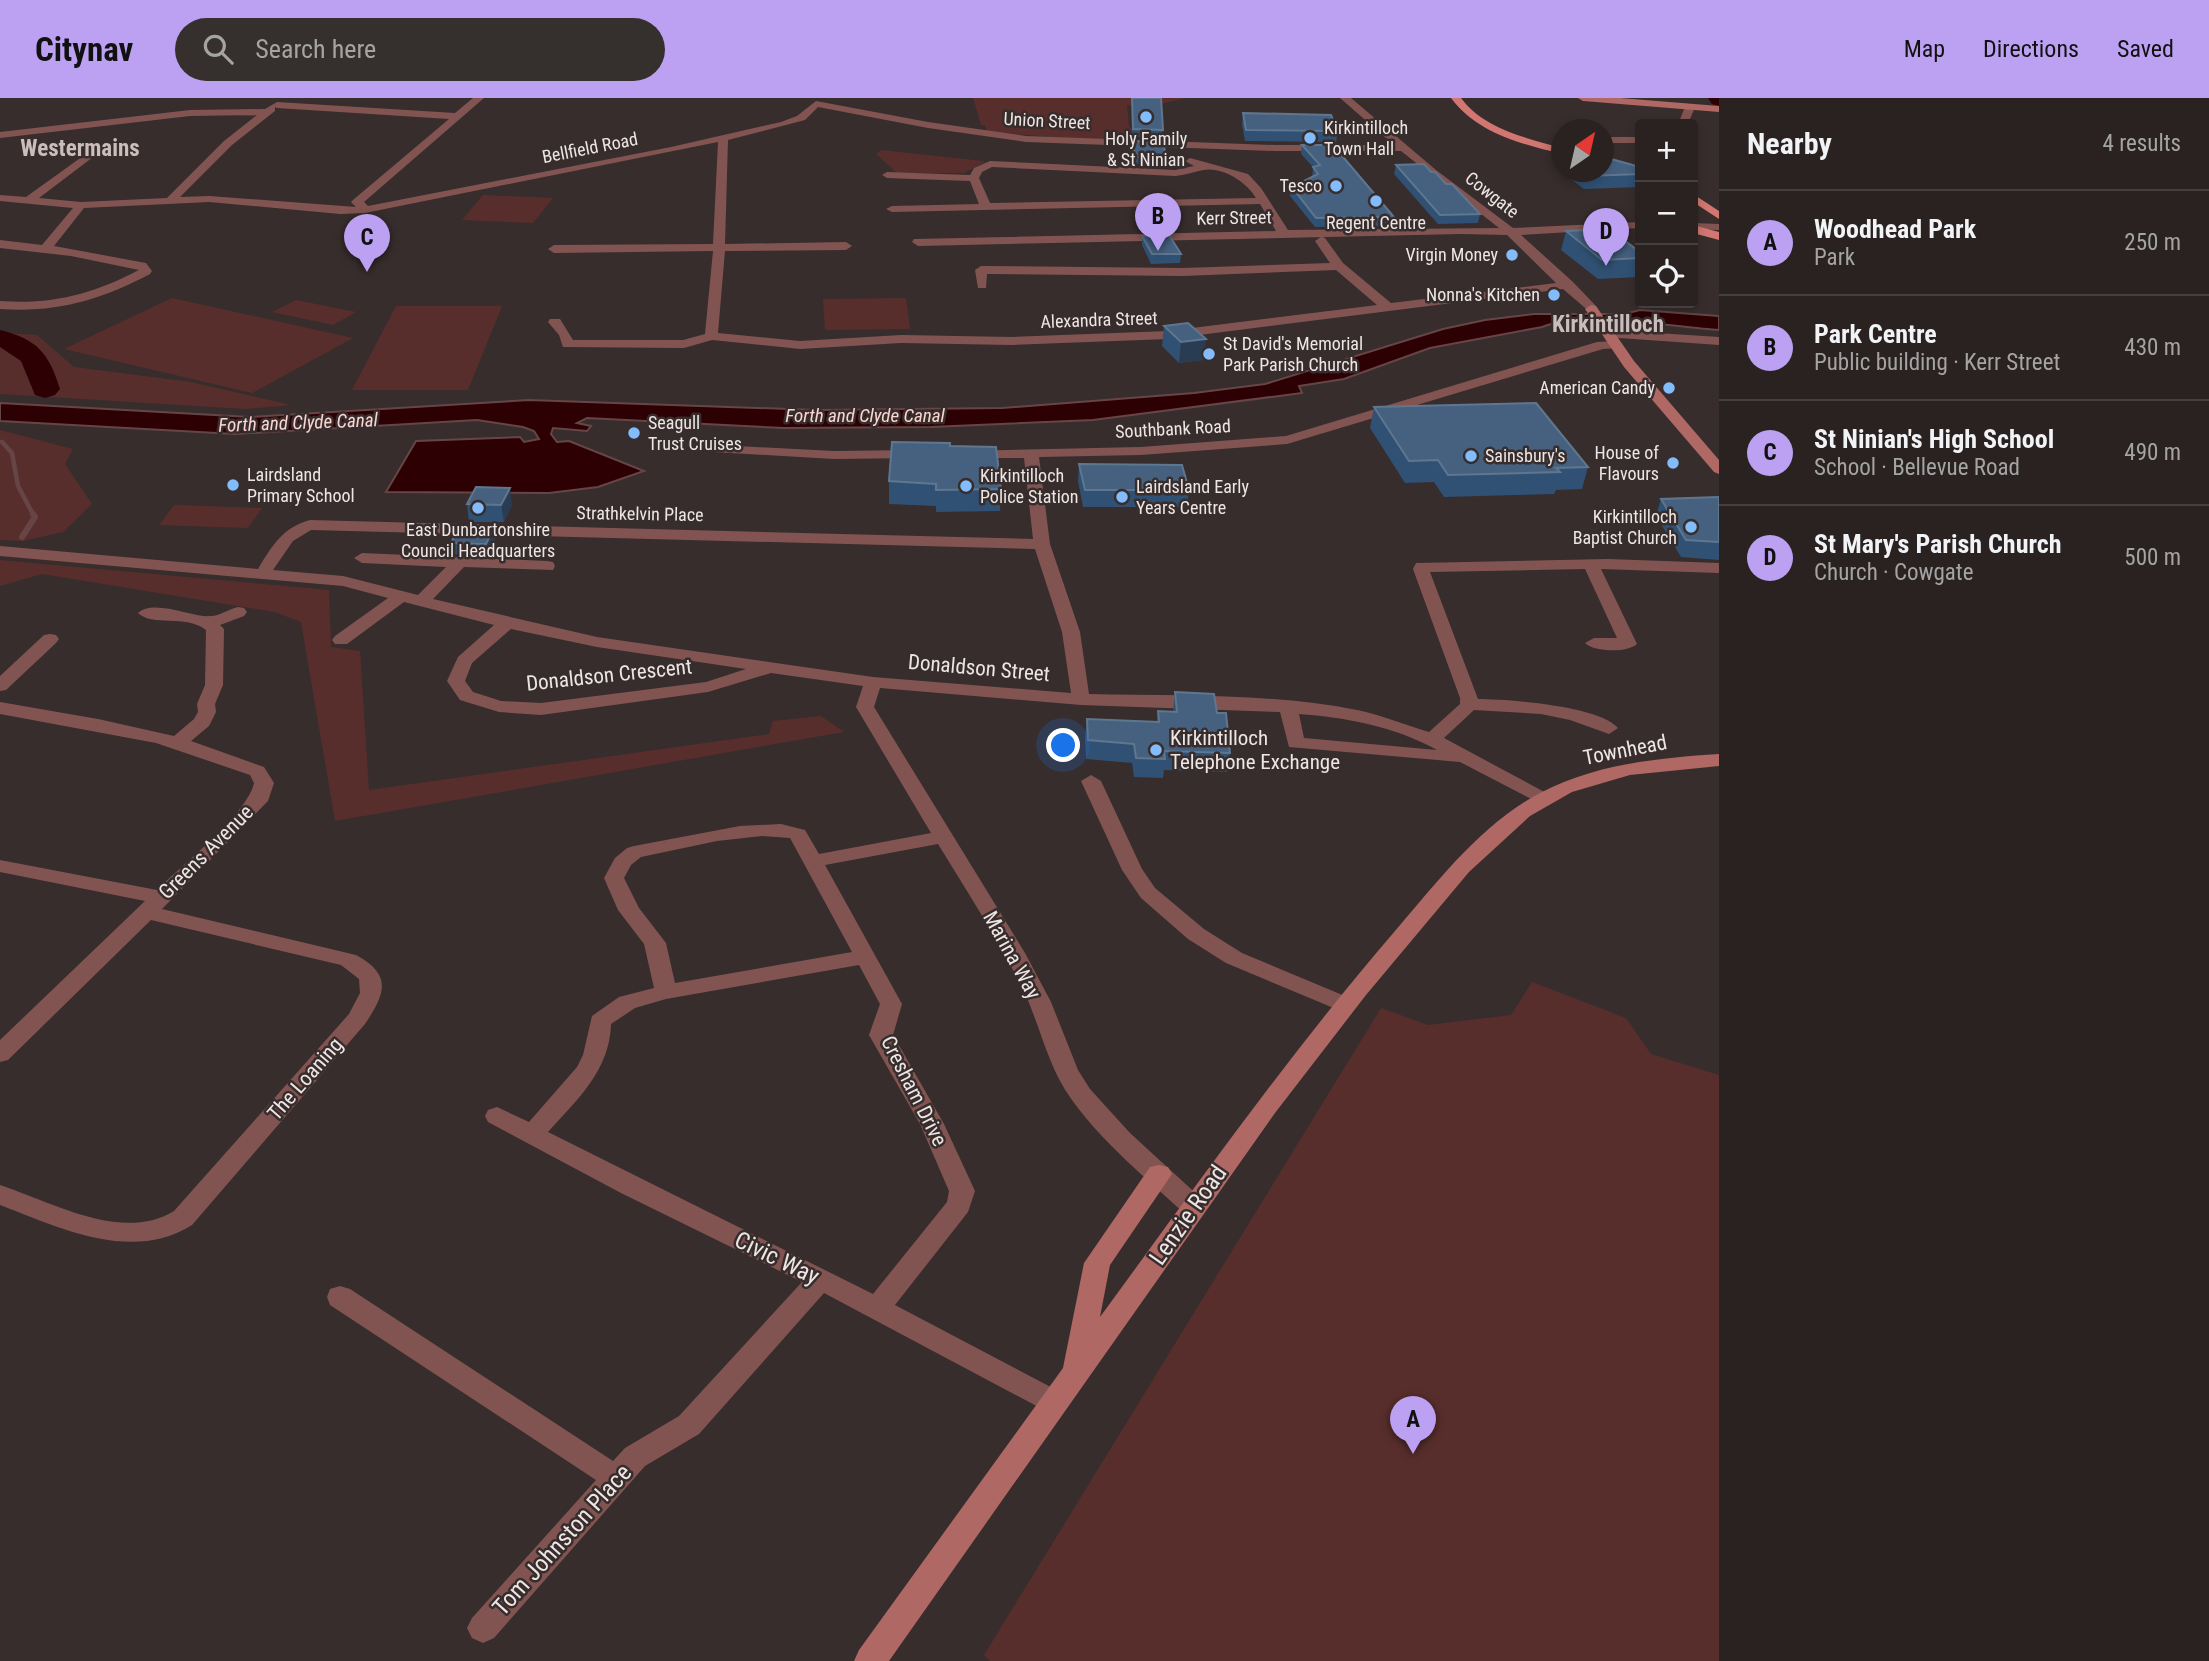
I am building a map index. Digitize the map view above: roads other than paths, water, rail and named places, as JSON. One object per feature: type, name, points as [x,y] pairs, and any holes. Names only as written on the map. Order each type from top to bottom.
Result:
[{"type":"main road","points":[[1456,98],[1469,114],[1492,127],[1551,147]]},
{"type":"main road","points":[[1583,98],[1715,108]]},
{"type":"main road","points":[[1698,200],[1715,212],[1698,222]]},
{"type":"main road","points":[[1698,227],[1719,236]]},
{"type":"main road","name":"Cowgate","points":[[1591,309],[1610,336]]},
{"type":"main road","points":[[1610,336],[1646,385],[1716,462]]},
{"type":"main road","name":"Townhead","points":[[1543,799],[1575,783],[1615,771],[1658,764],[1719,760]]},
{"type":"main road","name":"Lenzie Road","points":[[870,1661],[1194,1207],[1345,1004],[1477,853],[1543,799]]},
{"type":"main road","points":[[1076,1372],[1097,1263],[1159,1174]]},
{"type":"street","points":[[190,113],[191,98]]},
{"type":"street","points":[[365,211],[357,202],[479,98]]},
{"type":"street","points":[[815,101],[839,98]]},
{"type":"street","name":"Cowgate","points":[[1345,98],[1510,231],[1591,309]]},
{"type":"street","name":"Bellfield Road","points":[[0,198],[80,205],[209,199],[365,211],[723,138],[801,118],[815,101]]},
{"type":"street","name":"Union Street","points":[[815,101],[988,135],[1181,145],[1352,144],[1406,148]]},
{"type":"street","points":[[171,200],[228,143],[276,105]]},
{"type":"street","points":[[0,135],[276,105],[457,116]]},
{"type":"street","points":[[1685,119],[1690,107]]},
{"type":"street","points":[[711,336],[719,248],[723,138]]},
{"type":"street","points":[[1614,140],[1635,140]]},
{"type":"street","points":[[1181,145],[1186,159],[1244,176],[1284,234]]},
{"type":"street","points":[[29,200],[97,149]]},
{"type":"street","points":[[974,178],[983,166],[998,163],[1175,173],[1188,172],[1203,166]]},
{"type":"street","points":[[887,176],[974,178]]},
{"type":"street","points":[[974,178],[986,207]]},
{"type":"street","points":[[892,209],[1263,201]]},
{"type":"street","points":[[46,248],[80,205]]},
{"type":"street","name":"Kerr Street","points":[[918,242],[1536,232],[1635,225]]},
{"type":"street","points":[[1698,225],[1719,226]]},
{"type":"street","points":[[1321,240],[1339,266],[1387,307]]},
{"type":"street","points":[[0,244],[46,248],[142,266],[146,271],[114,289],[76,302],[44,308],[0,305]]},
{"type":"street","points":[[554,249],[846,246]]},
{"type":"street","points":[[982,285],[981,270],[1182,272],[1339,266]]},
{"type":"street","name":"Alexandra Street","points":[[555,322],[565,334],[568,344],[684,344],[711,336],[800,345],[901,339],[1093,339],[1168,335],[1569,285]]},
{"type":"street","name":"Southbank Road","points":[[958,454],[1213,447],[1286,440],[1602,345],[1610,336],[1719,341]]},
{"type":"street","points":[[718,449],[834,455],[932,454]]},
{"type":"street","points":[[1031,453],[1042,544],[1071,632],[1081,699]]},
{"type":"street","name":"Strathkelvin Place","points":[[262,575],[290,533],[299,527],[310,525],[1042,544]]},
{"type":"street","name":"Donaldson Street","points":[[0,551],[343,581],[507,623],[597,642],[873,682],[1081,699],[1288,706],[1358,716],[1432,740],[1543,799]]},
{"type":"street","points":[[362,558],[547,566]]},
{"type":"street","points":[[422,601],[460,562]]},
{"type":"street","points":[[1432,740],[1469,705],[1469,698],[1421,569],[1428,565],[1719,568]]},
{"type":"street","points":[[1591,565],[1632,652],[1594,643]]},
{"type":"street","points":[[341,639],[401,596]]},
{"type":"street","points":[[209,623],[238,612]]},
{"type":"street","points":[[147,614],[186,616],[209,623],[215,629],[214,685],[206,704],[207,712],[202,722],[177,744]]},
{"type":"street","name":"Donaldson Crescent","points":[[507,623],[464,660],[456,681],[466,696],[499,706],[541,709],[708,687],[768,668]]},
{"type":"street","points":[[0,686],[50,639]]},
{"type":"street","name":"Marina Way","points":[[873,682],[865,707],[884,743],[944,837],[1035,990],[1059,1058],[1080,1094],[1194,1207]]},
{"type":"street","points":[[1469,705],[1556,711],[1582,716],[1609,728]]},
{"type":"street","points":[[1288,706],[1296,743],[1470,758]]},
{"type":"street","name":"Greens Avenue","points":[[0,708],[119,728],[177,744],[257,771],[264,783],[261,797],[235,826],[0,1054]]},
{"type":"street","points":[[1091,781],[1132,870],[1148,892],[1196,934],[1234,958],[1345,1004]]},
{"type":"street","name":"Cresham Drive","points":[[666,992],[655,943],[629,910],[614,878],[622,862],[634,852],[764,829],[787,830],[798,834],[891,1004],[881,1035],[932,1124],[962,1191],[959,1205],[877,1309]]},
{"type":"street","points":[[813,861],[944,837]]},
{"type":"street","points":[[0,866],[153,904]]},
{"type":"street","name":"The Loaning","points":[[4,1203],[122,1234],[146,1234],[167,1229],[183,1218],[357,1019],[372,997],[373,983],[361,967],[348,960],[153,904]]},
{"type":"street","points":[[532,1134],[590,1070],[601,1041],[600,1021],[627,1002],[666,992],[865,957]]},
{"type":"street","name":"Civic Way","points":[[497,1116],[630,1186],[821,1279],[1054,1402]]},
{"type":"street","name":"Tom Johnston Place","points":[[483,1628],[519,1591],[635,1457],[689,1425],[821,1279]]},
{"type":"street","points":[[341,1297],[615,1478]]},
{"type":"water","name":"Forth and Clyde Canal","points":[[1640,310],[1719,316],[1719,330],[1629,321],[1560,322],[1430,348],[1344,379],[1299,386],[1302,393],[1093,420],[931,427],[784,428],[587,418],[577,423],[591,426],[587,431],[553,428],[551,434],[557,442],[569,441],[644,471],[598,487],[549,493],[386,492],[416,441],[520,437],[524,442],[539,439],[534,431],[523,427],[477,420],[235,434],[0,421],[0,403],[250,417],[529,400],[817,410],[1002,408],[1194,393],[1265,384],[1443,329],[1485,320],[1534,314],[1624,314]]},
{"type":"waterway","points":[[0,338],[20,346],[32,355],[45,389]]},
{"type":"waterway","points":[[2,442],[12,453],[18,486],[34,516]]},
{"type":"waterway","points":[[22,537],[35,517],[33,514]]},
{"type":"place","name":"Holy Family & St Ninian","points":[[1146,117]]},
{"type":"place","name":"Kirkintilloch Town Hall","points":[[1310,138]]},
{"type":"place","name":"Tesco","points":[[1336,186]]},
{"type":"place","name":"Regent Centre","points":[[1376,201]]},
{"type":"place","name":"Park Centre","points":[[1158,251]]},
{"type":"place","name":"Virgin Money","points":[[1512,255]]},
{"type":"place","name":"St Mary's Parish Church","points":[[1606,266]]},
{"type":"place","name":"St Ninian's High School","points":[[367,272]]},
{"type":"place","name":"Nonna's Kitchen","points":[[1554,295]]},
{"type":"place","name":"St David's Memorial Park Parish Church","points":[[1209,354]]},
{"type":"place","name":"American Candy","points":[[1669,388]]},
{"type":"place","name":"Seagull Trust Cruises","points":[[634,433]]},
{"type":"place","name":"Sainsbury's","points":[[1471,456]]},
{"type":"place","name":"House of Flavours","points":[[1673,463]]},
{"type":"place","name":"Lairdsland Primary School","points":[[233,485]]},
{"type":"place","name":"Kirkintilloch Police Station","points":[[966,486]]},
{"type":"place","name":"Lairdsland Early Years Centre","points":[[1122,497]]},
{"type":"place","name":"East Dunbartonshire Council Headquarters","points":[[478,508]]},
{"type":"place","name":"Kirkintilloch Baptist Church","points":[[1691,527]]},
{"type":"place","name":"Kirkintilloch Telephone Exchange","points":[[1156,750]]},
{"type":"place","name":"Woodhead Park","points":[[1413,1454]]},
{"type":"district","name":"Westermains","points":[[80,148]]},
{"type":"district","name":"Kirkintilloch","points":[[1608,324]]}]
